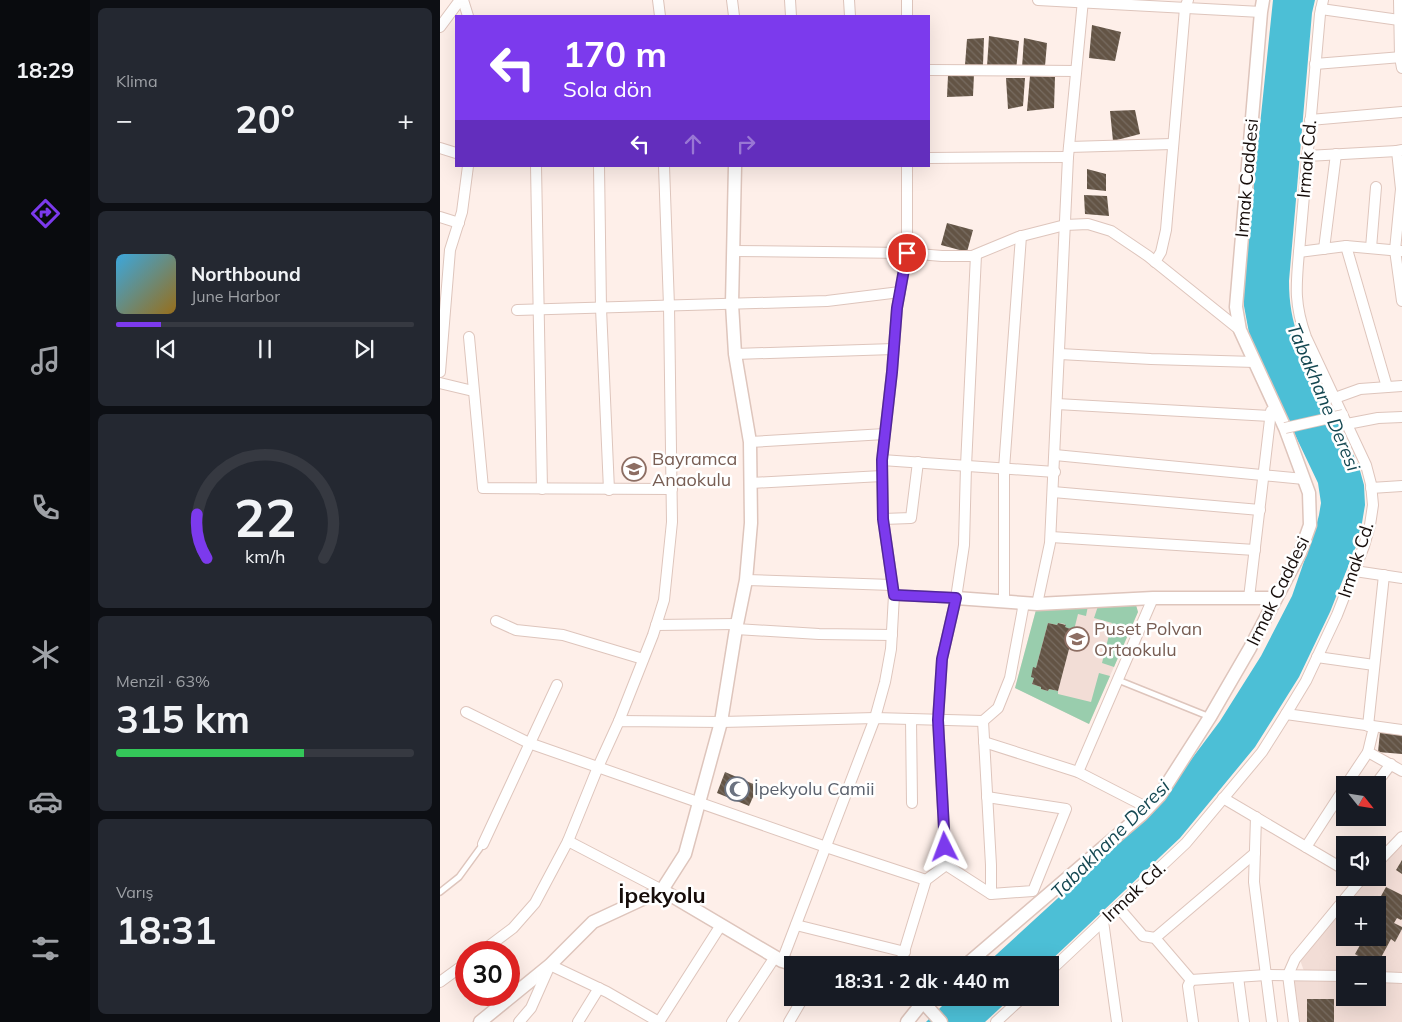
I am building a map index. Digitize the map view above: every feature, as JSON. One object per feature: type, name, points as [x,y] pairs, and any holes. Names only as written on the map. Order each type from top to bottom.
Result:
[{"type":"street","points":[[440,27],[461,0],[468,15]]},
{"type":"street","points":[[658,0],[660,15]]},
{"type":"street","points":[[732,0],[734,15]]},
{"type":"street","points":[[790,0],[791,15]]},
{"type":"street","points":[[849,0],[850,15]]},
{"type":"street","points":[[908,0],[908,15]]},
{"type":"street","points":[[1038,0],[1262,6]]},
{"type":"street","points":[[1398,0],[1402,68]]},
{"type":"street","points":[[619,721],[721,722],[875,718],[983,721],[998,708],[1010,678],[1051,536],[1069,152],[1083,1]]},
{"type":"street","points":[[1155,262],[1161,252],[1166,230],[1172,144],[1186,4]]},
{"type":"street","points":[[1322,5],[1399,20]]},
{"type":"street","name":"Irmak Cd.","points":[[1059,963],[1186,843],[1262,752],[1306,681],[1318,657],[1355,571],[1370,525],[1371,488],[1366,465],[1306,337],[1296,300],[1310,120],[1322,5]]},
{"type":"street","name":"Irmak Caddesi","points":[[976,956],[1141,815],[1160,795],[1210,718],[1300,554],[1310,525],[1309,493],[1285,428],[1240,330],[1236,307],[1262,6]]},
{"type":"street","points":[[1315,64],[1401,57]]},
{"type":"street","points":[[930,70],[1076,71]]},
{"type":"street","points":[[1310,120],[1402,112]]},
{"type":"street","points":[[930,158],[1069,152],[1172,144]]},
{"type":"street","points":[[440,148],[455,154]]},
{"type":"street","points":[[1307,156],[1399,151],[1401,189],[1399,251],[1402,301]]},
{"type":"street","points":[[1324,249],[1336,154]]},
{"type":"street","points":[[440,372],[450,250],[462,212],[468,167]]},
{"type":"street","points":[[536,167],[542,489]]},
{"type":"street","points":[[600,167],[601,308],[608,490]]},
{"type":"street","points":[[496,941],[513,928],[535,904],[568,841],[619,721],[664,600],[672,522],[669,306],[664,167]]},
{"type":"street","points":[[480,1022],[550,965],[593,922],[662,890],[685,854],[721,722],[746,580],[751,523],[750,442],[735,354],[732,304],[735,167]]},
{"type":"street","points":[[732,1022],[778,959],[796,925],[875,718],[885,682],[891,649],[893,590],[883,519],[882,460],[897,308],[907,253],[907,167]]},
{"type":"street","points":[[1371,248],[1376,187]]},
{"type":"street","points":[[440,218],[458,223]]},
{"type":"street","points":[[732,251],[907,253],[972,256],[1021,236],[1065,225],[1088,224],[1111,231],[1155,262],[1240,330]]},
{"type":"street","points":[[1004,602],[1004,468],[1021,236]]},
{"type":"street","points":[[1299,252],[1346,246],[1399,251]]},
{"type":"street","points":[[1346,246],[1387,387]]},
{"type":"street","points":[[946,866],[938,720],[942,659],[956,598],[964,545],[976,254]]},
{"type":"street","points":[[517,310],[827,301],[900,292]]},
{"type":"street","points":[[469,337],[483,488],[672,489]]},
{"type":"street","points":[[735,354],[894,349]]},
{"type":"street","points":[[1060,354],[1255,362]]},
{"type":"street","points":[[440,383],[473,391]]},
{"type":"street","points":[[1335,398],[1360,389],[1402,386]]},
{"type":"street","points":[[1249,598],[1272,400]]},
{"type":"street","points":[[1057,404],[1270,416]]},
{"type":"street","points":[[1285,428],[1345,419],[1402,417]]},
{"type":"street","points":[[750,442],[885,434]]},
{"type":"street","points":[[1055,455],[1304,479]]},
{"type":"street","points":[[882,460],[1055,472]]},
{"type":"street","points":[[883,519],[911,518],[918,462]]},
{"type":"street","points":[[751,483],[882,476]]},
{"type":"street","points":[[1371,488],[1402,486]]},
{"type":"street","points":[[1053,492],[1260,510]]},
{"type":"street","points":[[1051,536],[1255,550]]},
{"type":"street","points":[[1355,571],[1402,578]]},
{"type":"street","points":[[1352,776],[1368,752],[1374,666],[1384,575]]},
{"type":"street","points":[[746,580],[893,590],[956,598],[1031,604],[1154,598],[1276,598]]},
{"type":"street","points":[[1078,772],[1154,598]]},
{"type":"street","points":[[496,621],[516,630],[563,635],[643,659]]},
{"type":"street","points":[[656,624],[737,627],[819,634],[892,635]]},
{"type":"street","points":[[1318,657],[1374,666]]},
{"type":"street","points":[[483,844],[557,685]]},
{"type":"street","points":[[466,712],[529,743],[698,803],[926,880]]},
{"type":"street","points":[[1286,714],[1402,730]]},
{"type":"street","points":[[911,719],[912,803]]},
{"type":"street","points":[[983,721],[991,894]]},
{"type":"street","points":[[984,742],[1078,772],[1148,808]]},
{"type":"street","points":[[1368,752],[1402,771]]},
{"type":"street","points":[[1382,776],[1391,764]]},
{"type":"street","points":[[946,866],[991,894],[1033,891],[1066,809],[987,797]]},
{"type":"street","points":[[1223,798],[1336,865]]},
{"type":"street","points":[[1306,847],[1336,801]]},
{"type":"street","points":[[1256,817],[1254,882],[1272,1022]]},
{"type":"street","points":[[1386,854],[1402,837]]},
{"type":"street","points":[[568,841],[662,890],[784,961]]},
{"type":"street","points":[[1156,938],[1255,853]]},
{"type":"street","points":[[903,956],[926,880],[946,866]]},
{"type":"street","points":[[1294,1022],[1288,975],[1295,959],[1354,886]]},
{"type":"street","points":[[1118,907],[1143,936],[1156,938],[1191,980]]},
{"type":"street","points":[[1103,921],[1116,1022]]},
{"type":"street","points":[[550,965],[599,988],[659,1022],[721,925]]},
{"type":"street","points":[[796,925],[904,952]]},
{"type":"street","points":[[519,1022],[531,1008],[550,965]]},
{"type":"street","points":[[440,982],[455,971]]},
{"type":"street","points":[[1191,980],[1266,975],[1336,976]]},
{"type":"street","points":[[1238,977],[1244,1022]]},
{"type":"street","points":[[1386,977],[1402,978]]},
{"type":"street","points":[[1191,980],[1188,986],[1193,1022]]},
{"type":"street","points":[[578,1022],[599,988]]},
{"type":"street","points":[[789,1022],[798,1006]]},
{"type":"street","points":[[907,1022],[924,1006]]},
{"type":"street","points":[[929,1006],[942,1022]]},
{"type":"street","points":[[996,1022],[1013,1006]]},
{"type":"lane","points":[[1118,680],[1210,718]]},
{"type":"lane","points":[[440,892],[459,877],[483,844]]},
{"type":"shaded area","name":"Puset Polvan Ortaokulu","points":[[1136,605],[1138,612],[1089,724],[1015,688],[1036,610]]},
{"type":"shaded area","points":[[1402,843],[1402,973],[1386,972],[1386,956],[1336,956],[1336,972],[1304,971],[1300,960],[1336,915],[1336,946],[1386,946],[1386,896],[1352,896],[1360,886],[1386,886],[1386,859]]},
{"type":"shaded area","points":[[1294,980],[1336,981],[1336,1006],[1386,1006],[1386,981],[1402,982],[1402,1022],[1300,1022]]},
{"type":"green space","points":[[1129,603],[1136,605],[1138,612],[1114,667],[1102,663],[1112,623],[1094,618],[1098,606]]},
{"type":"green space","points":[[1088,606],[1086,616],[1078,614],[1074,630],[1065,627],[1065,624],[1048,623],[1036,668],[1033,668],[1034,678],[1032,684],[1041,687],[1041,689],[1058,691],[1058,694],[1091,702],[1099,673],[1110,676],[1089,724],[1015,688],[1036,610]]},
{"type":"water","name":"Tabakhane Deresi","points":[[1273,0],[1315,0],[1312,13],[1289,281],[1290,297],[1299,340],[1359,467],[1364,485],[1365,505],[1357,544],[1330,612],[1299,677],[1255,747],[1180,838],[1055,956],[995,956],[1152,812],[1220,721],[1261,656],[1292,596],[1319,515],[1321,503],[1318,483],[1258,357],[1249,333],[1244,306],[1244,279]]},
{"type":"water","points":[[942,1006],[1002,1006],[985,1022],[926,1022]]},
{"type":"building","points":[[1092,25],[1121,32],[1115,61],[1089,58]]},
{"type":"building","points":[[989,36],[1019,41],[1016,70],[987,67]]},
{"type":"building","points":[[984,38],[983,65],[965,65],[967,39]]},
{"type":"building","points":[[1024,38],[1047,43],[1045,66],[1022,68]]},
{"type":"building","points":[[974,74],[973,96],[947,97],[948,76]]},
{"type":"building","points":[[1030,76],[1055,77],[1054,108],[1027,111]]},
{"type":"building","points":[[1006,78],[1025,78],[1023,106],[1008,109]]},
{"type":"building","points":[[1135,110],[1140,134],[1113,141],[1110,111]]},
{"type":"building","points":[[1087,169],[1106,174],[1106,191],[1087,189]]},
{"type":"building","points":[[1084,195],[1107,196],[1109,216],[1085,214]]},
{"type":"building","points":[[947,223],[973,230],[967,252],[941,245]]},
{"type":"building","points":[[1048,623],[1066,625],[1065,627],[1074,630],[1058,691],[1049,689],[1048,691],[1032,684],[1034,678],[1031,677],[1033,667],[1036,668]]},
{"type":"building","points":[[1380,732],[1402,735],[1402,754],[1378,752]]},
{"type":"building","name":"İpekyolu Camii","points":[[725,772],[758,786],[749,806],[717,793]]},
{"type":"building","points":[[1402,860],[1402,874],[1396,870]]},
{"type":"building","points":[[1386,887],[1402,895],[1402,919],[1397,918],[1394,923],[1402,927],[1402,929],[1395,942],[1391,939],[1382,956],[1358,956],[1355,954],[1360,946],[1386,946],[1386,896],[1381,896]]},
{"type":"building","points":[[1307,999],[1334,999],[1334,1022],[1307,1022]]},
{"type":"place","name":"Bayramca Anaokulu","points":[[634,469]]},
{"type":"place","name":"Puset Polvan Ortaokulu","points":[[1077,639]]},
{"type":"place","name":"İpekyolu Camii","points":[[737,789]]},
{"type":"district","name":"İpekyolu","points":[[662,895]]},
{"type":"route","points":[[907,253],[897,308],[882,460],[883,519],[894,595],[956,598],[942,659],[938,720],[945,847]]}]
